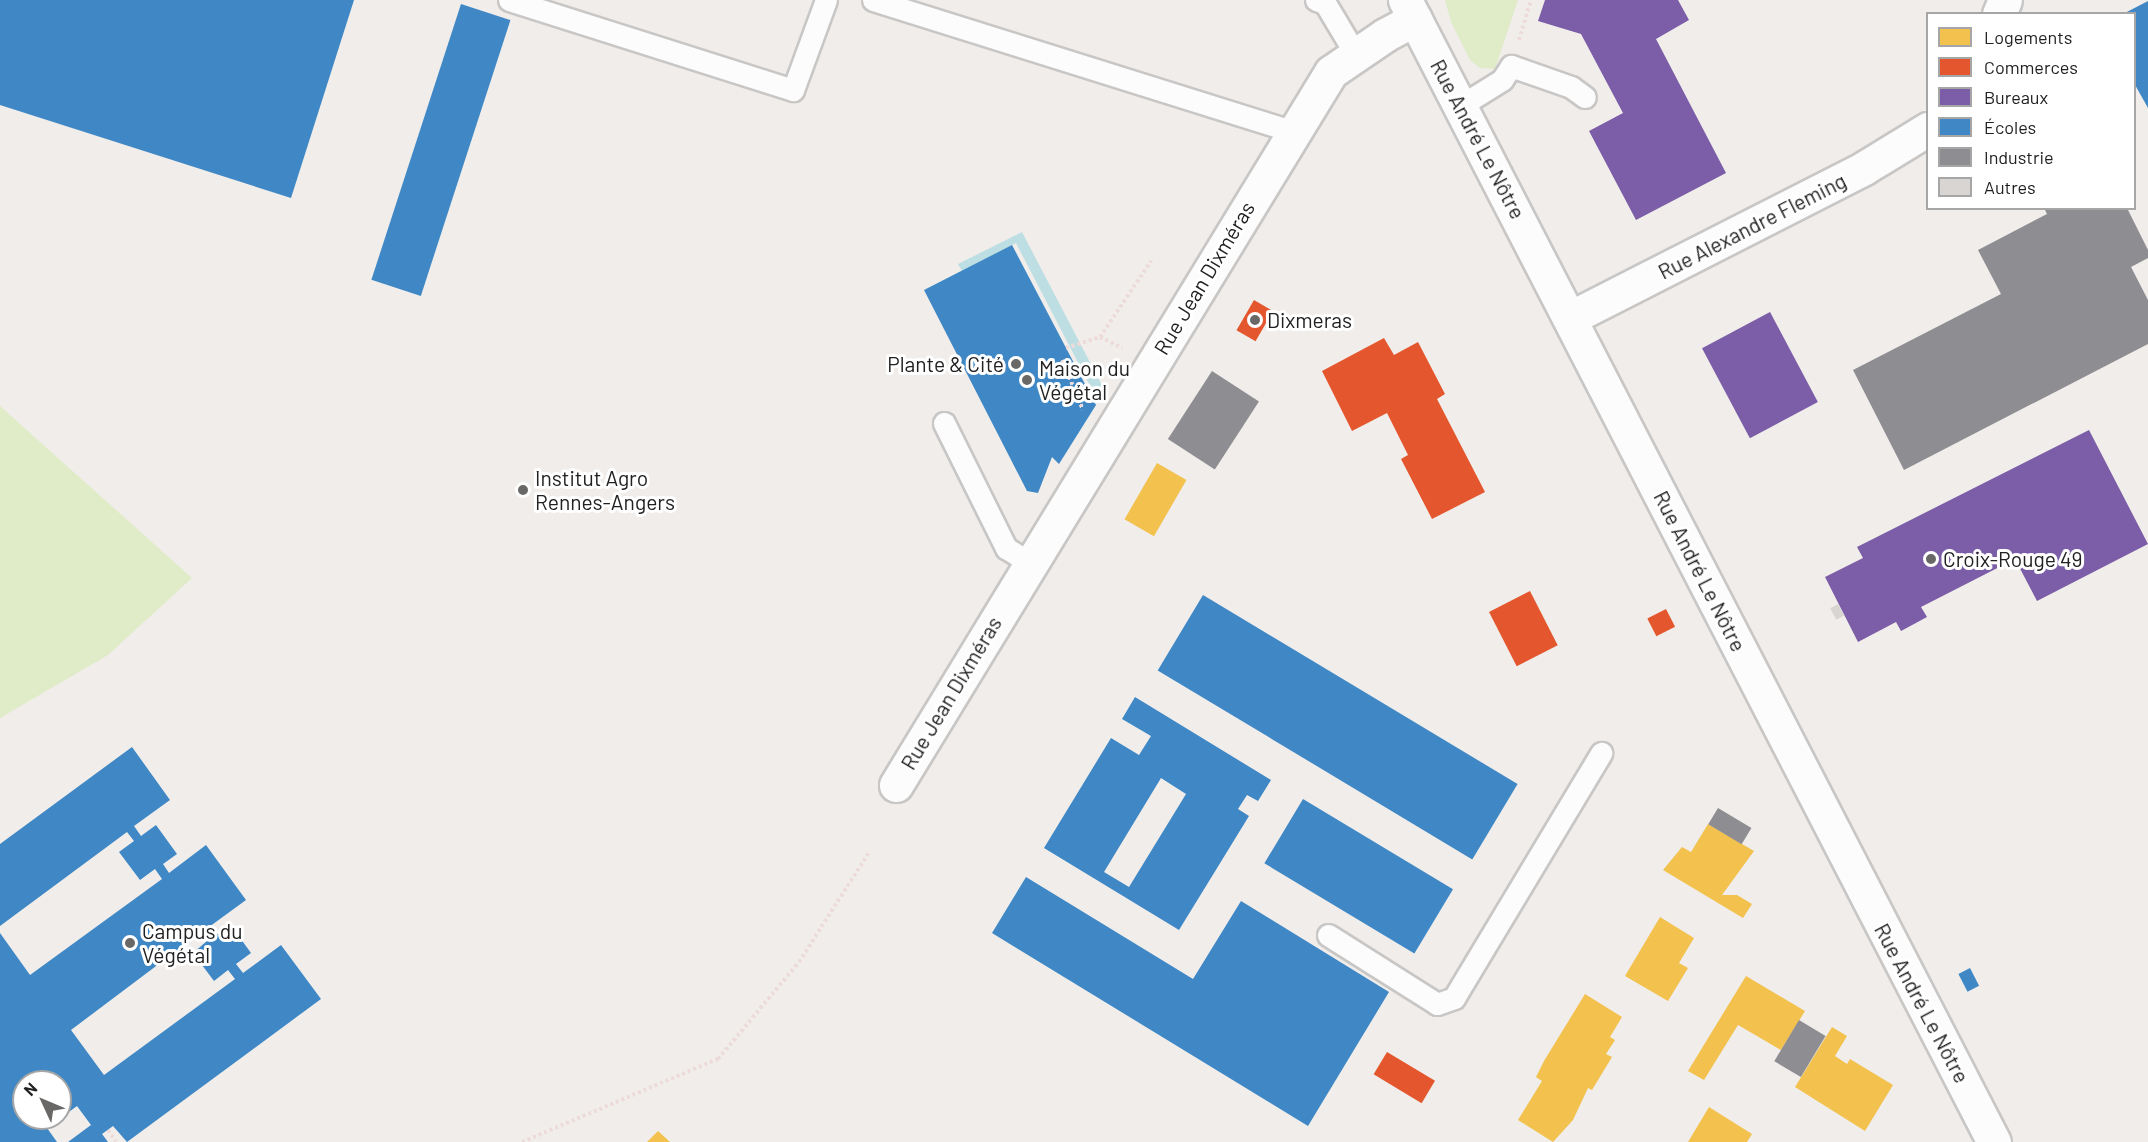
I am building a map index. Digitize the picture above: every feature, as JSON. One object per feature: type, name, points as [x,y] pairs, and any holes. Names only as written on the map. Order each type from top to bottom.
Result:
[{"type":"street","name":"Rue Jean Dixméras","points":[[896,785],[1331,72],[1356,55],[1410,10]]},
{"type":"street","name":"Rue André Le Nôtre","points":[[1410,10],[1572,317],[1804,777],[1994,1142]]},
{"type":"street","name":"Rue Alexandre Fleming","points":[[1572,317],[1864,168],[1926,130]]},
{"type":"lane","points":[[509,0],[793,90],[825,0]]},
{"type":"lane","points":[[873,0],[1293,132]]},
{"type":"lane","points":[[1316,0],[1325,3],[1356,55]]},
{"type":"lane","points":[[1460,106],[1502,80],[1511,66],[1571,87],[1585,97]]},
{"type":"lane","points":[[944,423],[1006,548],[1030,563]]},
{"type":"lane","points":[[1328,935],[1437,1004],[1454,998],[1601,753]]},
{"type":"path","points":[[1511,66],[1531,0]]},
{"type":"path","points":[[1100,337],[1151,261]]},
{"type":"path","points":[[1068,348],[1100,337],[1126,350]]},
{"type":"path","points":[[1062,360],[1086,419]]},
{"type":"path","points":[[522,1142],[718,1059],[799,962],[870,851]]},
{"type":"path","points":[[108,1130],[116,1142]]},
{"type":"green space","points":[[1445,0],[1518,0],[1495,69],[1480,68],[1470,60],[1451,22]]},
{"type":"green space","points":[[0,406],[192,578],[108,655],[0,718]]},
{"type":"water","points":[[1022,232],[1105,391],[1098,401],[1016,243],[962,271],[958,264]]},
{"type":"building: Logements","points":[[1157,463],[1186,480],[1154,536],[1124,519]]},
{"type":"building: Logements","points":[[1708,824],[1754,851],[1722,895],[1737,895],[1752,904],[1743,918],[1663,870],[1682,847],[1691,852]]},
{"type":"building: Logements","points":[[1660,917],[1694,938],[1679,963],[1688,968],[1668,1001],[1625,976]]},
{"type":"building: Logements","points":[[1746,976],[1805,1011],[1781,1050],[1738,1025],[1704,1080],[1688,1071]]},
{"type":"building: Logements","points":[[1585,994],[1622,1017],[1610,1037],[1615,1040],[1606,1054],[1612,1057],[1592,1090],[1588,1088],[1573,1120],[1553,1142],[1518,1120],[1542,1081],[1536,1077],[1544,1061]]},
{"type":"building: Logements","points":[[1832,1027],[1847,1036],[1835,1056],[1847,1064],[1850,1059],[1893,1085],[1865,1131],[1795,1087]]},
{"type":"building: Logements","points":[[1709,1107],[1752,1134],[1747,1142],[1688,1142]]},
{"type":"building: Logements","points":[[658,1131],[670,1142],[647,1142]]},
{"type":"building: Commerces","name":"Dixmeras","points":[[1254,300],[1273,311],[1256,341],[1236,330]]},
{"type":"building: Commerces","points":[[1384,338],[1394,355],[1418,342],[1445,394],[1437,399],[1485,492],[1432,519],[1401,459],[1408,455],[1387,413],[1352,431],[1322,371]]},
{"type":"building: Commerces","points":[[1530,591],[1558,645],[1517,666],[1489,612]]},
{"type":"building: Commerces","points":[[1666,609],[1675,627],[1656,636],[1647,619]]},
{"type":"building: Commerces","points":[[1387,1052],[1435,1081],[1422,1103],[1374,1074]]},
{"type":"building: Bureaux","points":[[1545,0],[1678,0],[1689,20],[1656,39],[1726,173],[1636,220],[1589,131],[1623,113],[1581,34],[1538,21]]},
{"type":"building: Bureaux","points":[[1770,312],[1818,402],[1750,438],[1702,348]]},
{"type":"building: Bureaux","points":[[2089,430],[2148,544],[2037,601],[2015,559],[1921,607],[1927,617],[1901,631],[1896,622],[1858,642],[1825,577],[1863,558],[1857,547]]},
{"type":"building: Écoles","points":[[0,0],[354,0],[291,198],[0,105]]},
{"type":"building: Écoles","points":[[2148,1],[2148,108],[2136,87],[2136,12],[2127,12]]},
{"type":"building: Écoles","points":[[461,4],[510,20],[421,296],[371,280]]},
{"type":"building: Écoles","name":"Maison du Végétal","points":[[1012,245],[1096,405],[1059,464],[1052,457],[1038,493],[1027,491],[924,290]]},
{"type":"building: Écoles","points":[[1203,595],[1518,784],[1472,859],[1158,670]]},
{"type":"building: Écoles","points":[[1135,697],[1271,780],[1258,801],[1247,795],[1238,809],[1249,816],[1179,930],[1044,848],[1111,738],[1139,755],[1151,736],[1122,719]],"holes":[[[1161,778],[1186,794],[1129,887],[1104,872]]]},
{"type":"building: Écoles","name":"Campus du Végétal","points":[[132,747],[170,800],[134,826],[141,836],[156,825],[177,854],[163,864],[169,873],[206,845],[246,900],[209,927],[215,936],[230,924],[251,953],[236,964],[243,973],[281,945],[321,999],[127,1142],[113,1126],[102,1134],[108,1142],[68,1142],[91,1125],[77,1106],[72,1110],[72,1070],[12,1070],[12,1130],[48,1130],[57,1142],[0,1142],[0,933],[30,975],[162,879],[155,869],[140,880],[119,852],[134,841],[127,832],[0,926],[0,844]],"holes":[[[200,933],[207,941],[193,953],[214,981],[228,970],[235,979],[104,1075],[71,1030]]]},
{"type":"building: Écoles","points":[[1303,799],[1453,889],[1414,953],[1264,863]]},
{"type":"building: Écoles","points":[[1026,877],[1193,979],[1241,901],[1389,992],[1308,1126],[992,933]]},
{"type":"building: Écoles","points":[[1970,968],[1979,986],[1967,992],[1958,974]]},
{"type":"building: Industrie","points":[[2045,210],[2128,210],[2148,250],[2148,258],[2131,267],[2148,300],[2148,344],[1904,470],[1853,370],[2001,294],[1978,250],[2047,214]]},
{"type":"building: Industrie","points":[[1212,371],[1259,401],[1215,469],[1168,439]]},
{"type":"building: Industrie","points":[[1718,808],[1751,828],[1742,844],[1708,824]]},
{"type":"building: Industrie","points":[[1799,1020],[1826,1036],[1801,1077],[1774,1061]]},
{"type":"building: Autres","points":[[1838,604],[1844,615],[1836,620],[1830,608]]},
{"type":"place","name":"Dixmeras","points":[[1255,320]]},
{"type":"place","name":"Plante & Cité","points":[[1016,364]]},
{"type":"place","name":"Maison du Végétal","points":[[1027,380]]},
{"type":"place","name":"Institut Agro Rennes-Angers","points":[[523,490]]},
{"type":"place","name":"Croix-Rouge 49","points":[[1931,559]]},
{"type":"place","name":"Campus du Végétal","points":[[130,943]]}]
